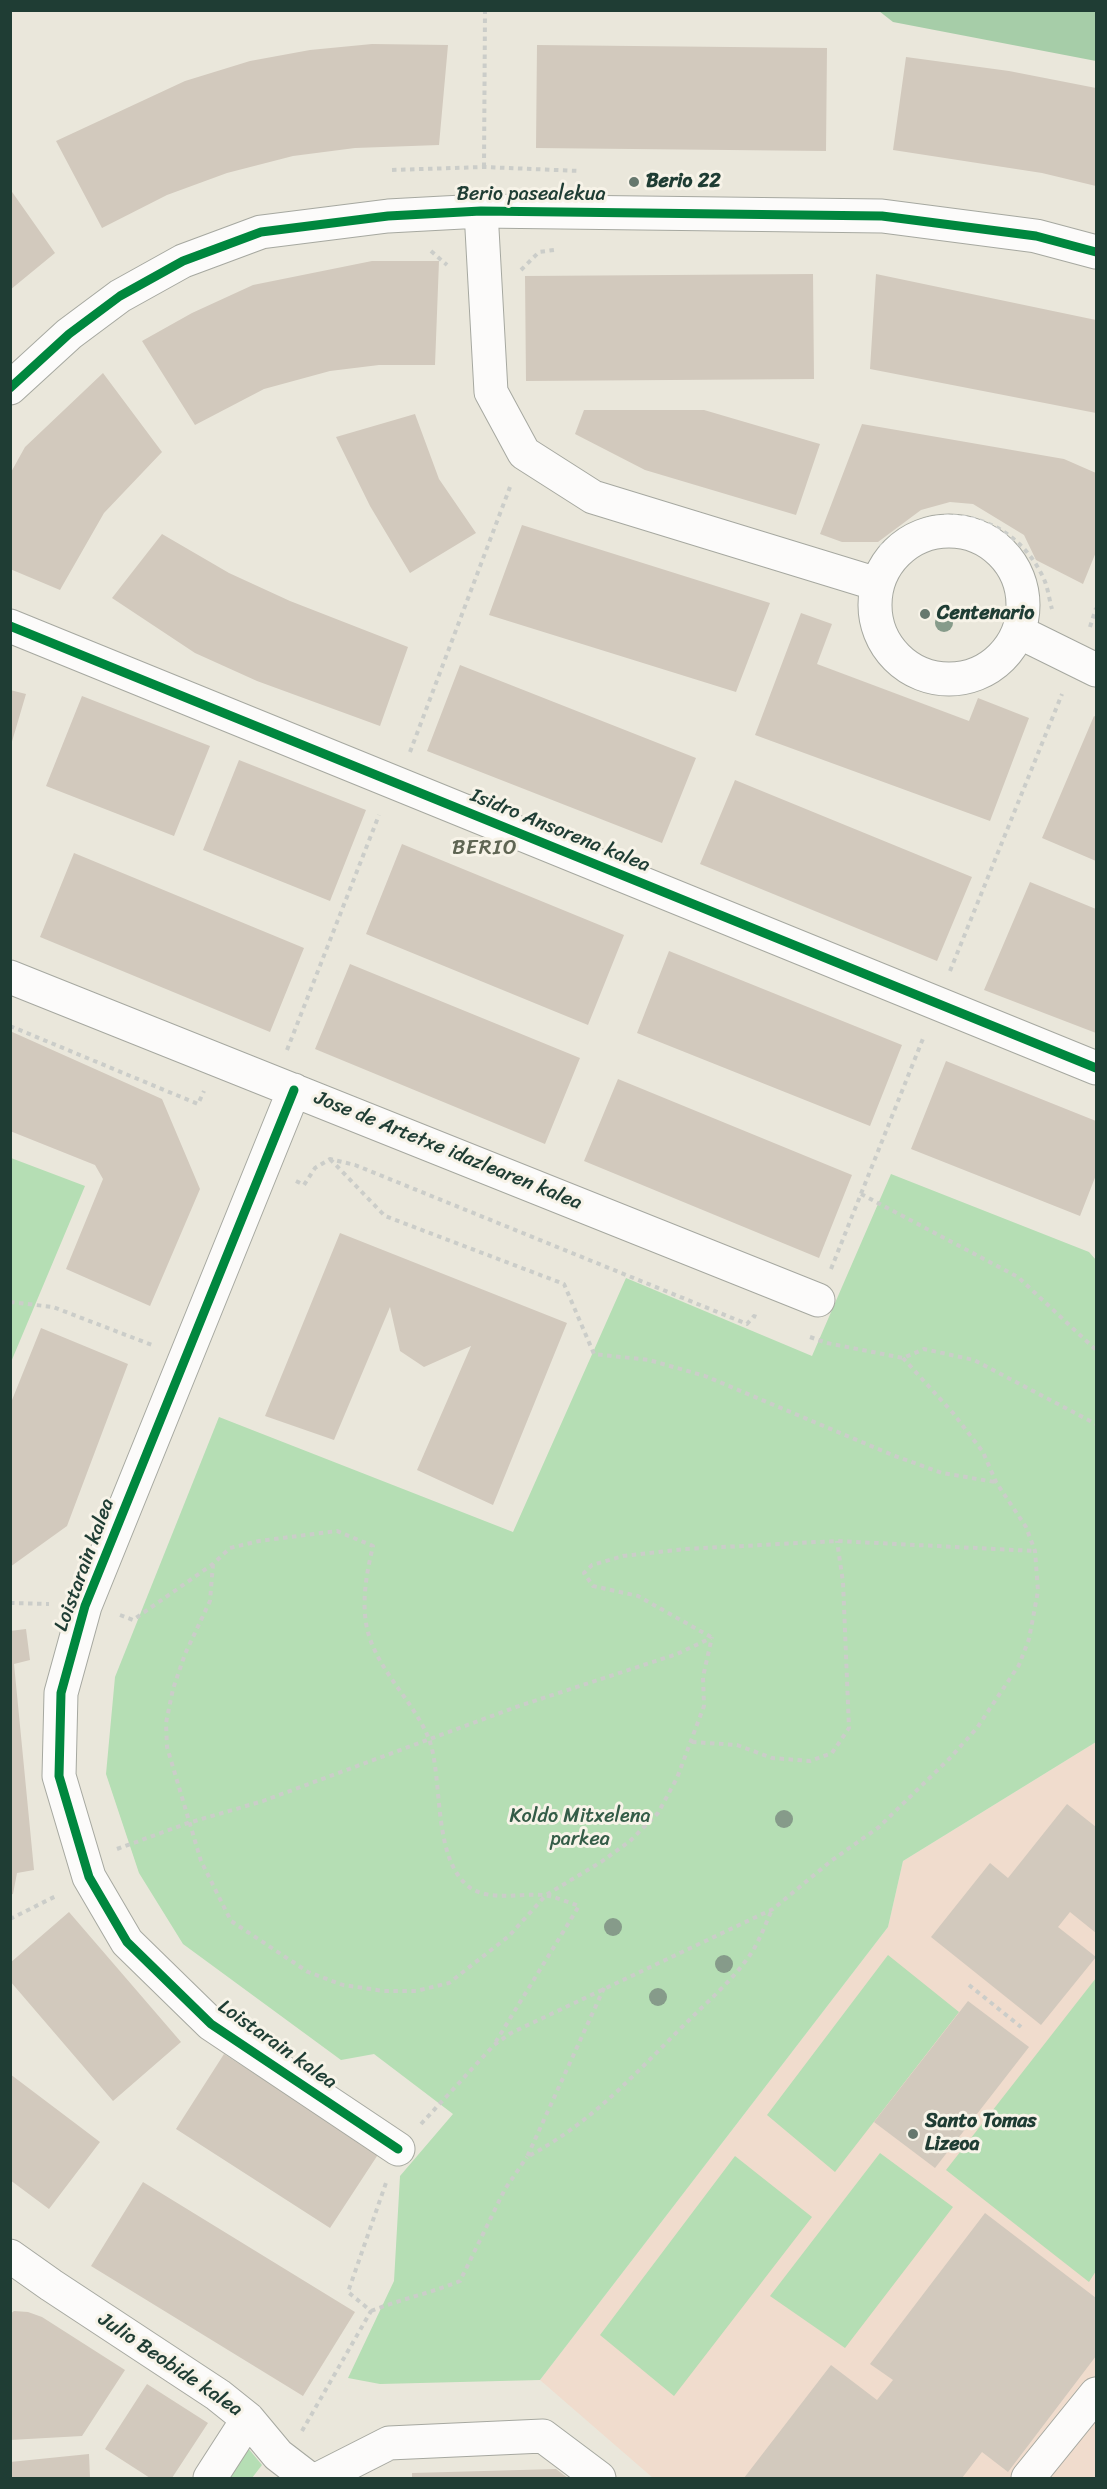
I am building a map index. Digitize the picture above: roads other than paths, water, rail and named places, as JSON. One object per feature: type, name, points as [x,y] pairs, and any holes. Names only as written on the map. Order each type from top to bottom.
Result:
[{"type":"street","name":"Berio pasealekua","points":[[10,388],[69,334],[120,296],[183,261],[261,232],[388,216],[481,211],[882,216],[1036,237],[1096,252]]},
{"type":"street","points":[[481,211],[491,392],[524,453],[593,497],[878,584]]},
{"type":"street","points":[[958,531],[980,538],[1002,553],[1014,568],[1022,592],[1024,608],[1019,632],[998,661],[967,677],[950,680],[926,676],[906,665],[888,647],[875,611],[878,584],[887,564],[906,544],[930,533],[958,531]]},
{"type":"street","name":"Isidro Ansorena kalea","points":[[10,626],[1096,1068]]},
{"type":"street","points":[[1019,632],[1096,670]]},
{"type":"street","name":"Jose de Artetxe idazlearen kalea","points":[[10,977],[818,1300]]},
{"type":"street","name":"Loistarain kalea","points":[[294,1089],[85,1606],[61,1693],[59,1776],[89,1877],[128,1942],[211,2024],[398,2149]]},
{"type":"street","points":[[10,2256],[51,2285]]},
{"type":"street","points":[[10,2276],[51,2285]]},
{"type":"street","name":"Julio Beobide kalea","points":[[51,2285],[218,2395],[248,2419],[278,2455],[308,2478]]},
{"type":"street","points":[[1028,2478],[1096,2394]]},
{"type":"street","points":[[210,2478],[248,2419]]},
{"type":"street","points":[[320,2478],[389,2444],[543,2436],[599,2478]]},
{"type":"place","name":"Berio 22","points":[[634,182]]},
{"type":"place","name":"Centenario","points":[[925,614]]},
{"type":"place","name":"Santo Tomas Lizeoa","points":[[913,2134]]},
{"type":"district","name":"BERIO","points":[[485,849]]},
{"type":"park label","name":"Koldo Mitxelena parkea","points":[[580,1828]]}]
